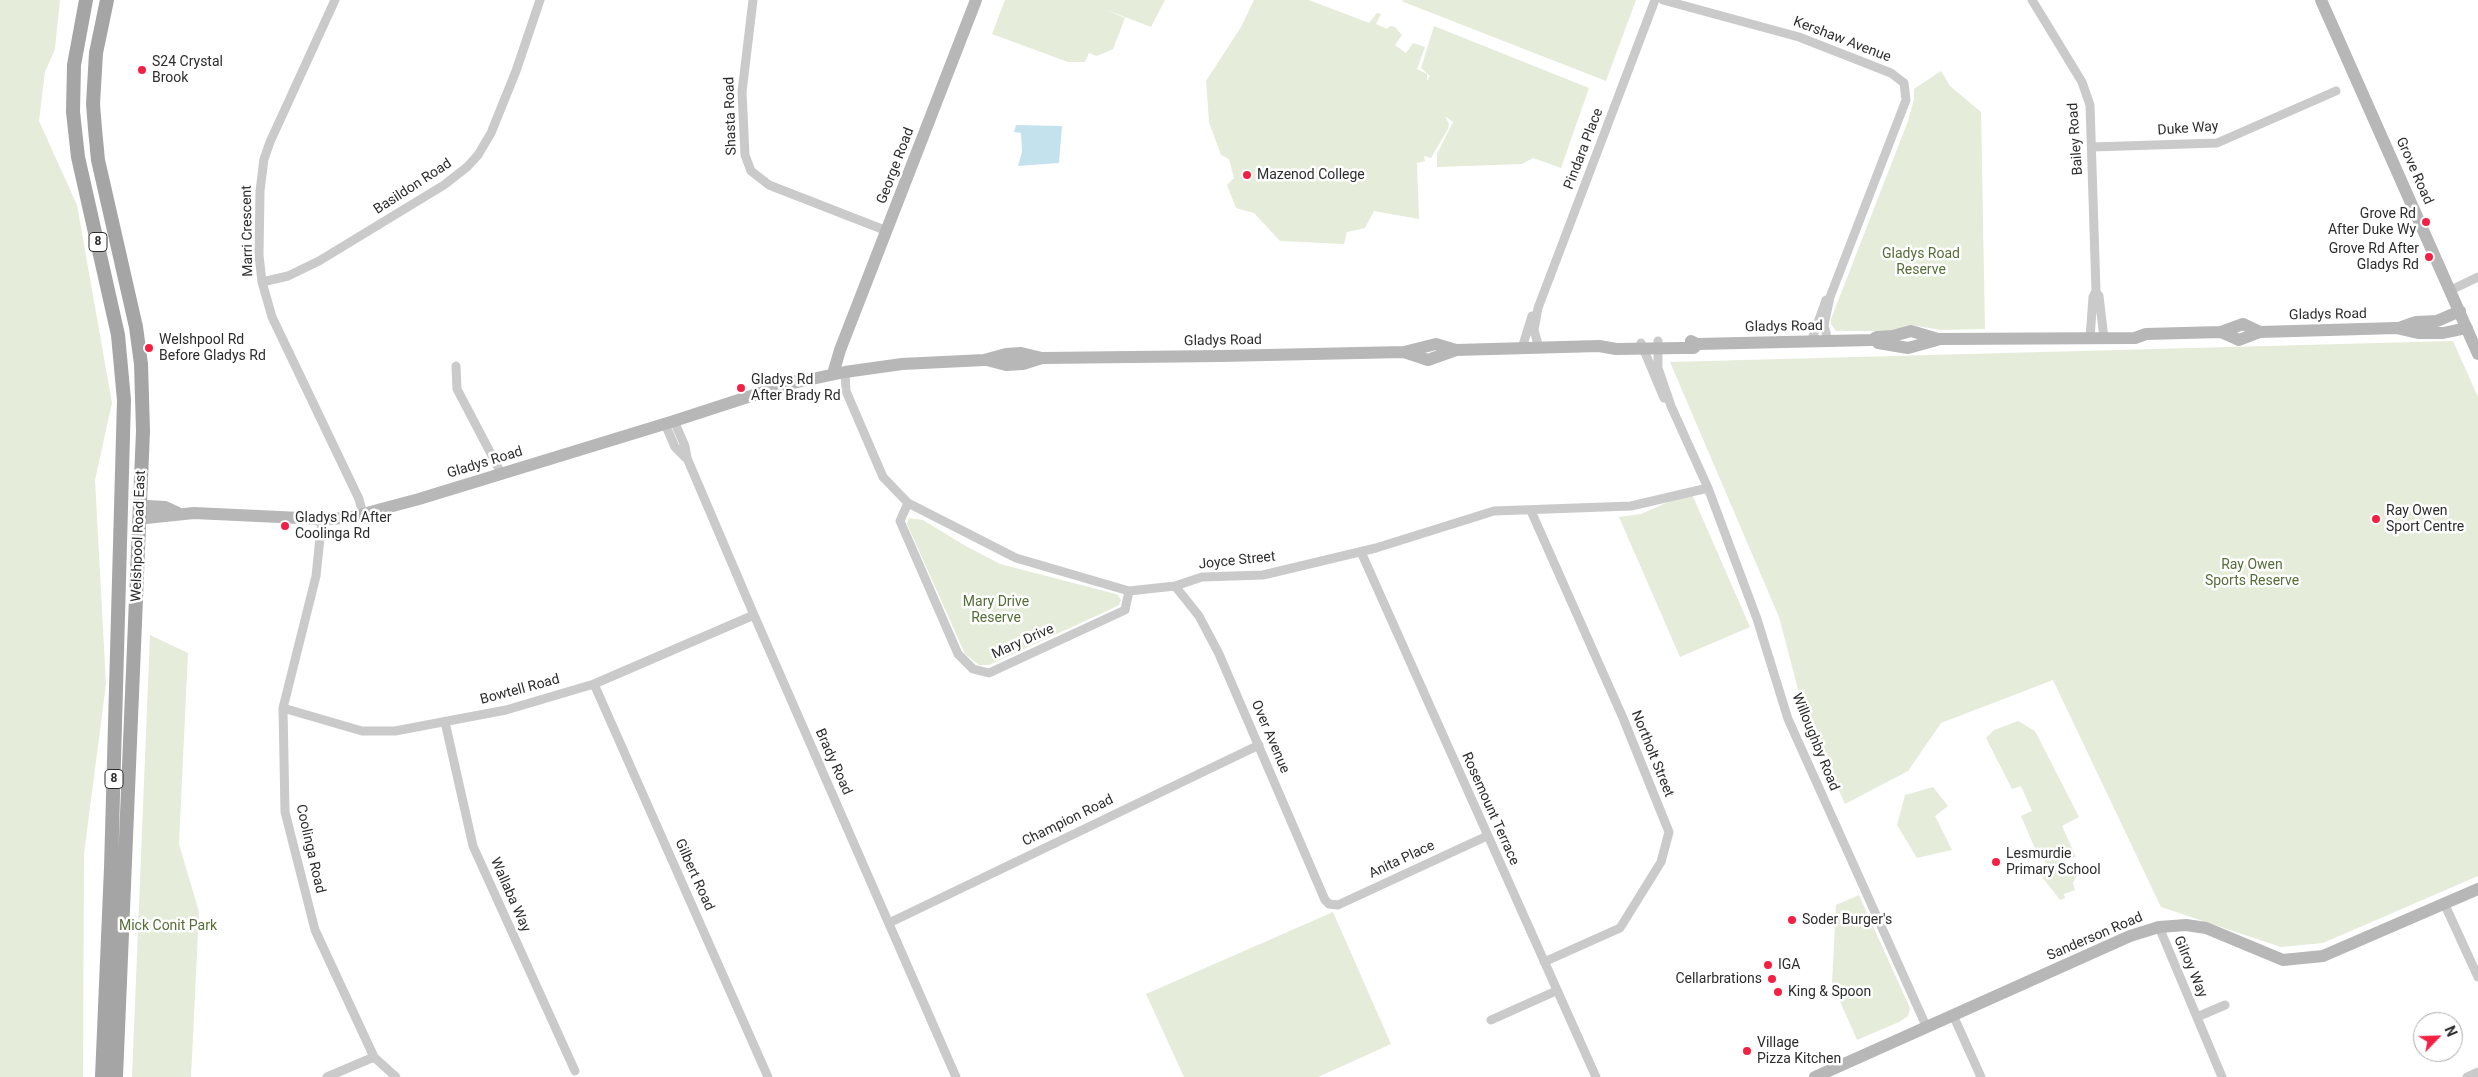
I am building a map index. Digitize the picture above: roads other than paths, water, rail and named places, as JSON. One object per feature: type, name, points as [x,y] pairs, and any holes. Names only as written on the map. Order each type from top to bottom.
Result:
[{"type":"main road","name":"Welshpool Road East","points":[[86,0],[74,65],[73,112],[78,157],[118,335],[122,369],[124,428],[118,585],[113,819],[102,1076]]},
{"type":"main road","name":"Welshpool Road East","points":[[108,0],[96,54],[93,104],[95,129],[98,160],[132,310],[141,364],[143,431],[117,1077]]},
{"type":"main road","points":[[92,222],[95,199],[84,143],[87,136],[95,129]]},
{"type":"main road","points":[[118,585],[125,569],[129,524],[140,514],[121,484]]},
{"type":"street","name":"Marri Crescent","points":[[335,0],[264,159],[260,208],[262,282],[275,324],[360,499],[363,514]]},
{"type":"street","name":"Basildon Road","points":[[262,282],[288,276],[319,260],[444,185],[467,168],[491,133],[516,71],[540,0]]},
{"type":"street","name":"Shasta Road","points":[[753,0],[742,92],[745,155],[751,171],[769,185],[887,231]]},
{"type":"street","name":"George Road","points":[[840,369],[843,344],[976,0]]},
{"type":"street","name":"Pindara Place","points":[[1539,348],[1534,330],[1538,308],[1655,0]]},
{"type":"street","name":"Kershaw Avenue","points":[[1663,0],[1799,37],[1891,73],[1904,84],[1906,100],[1830,296],[1824,325],[1828,342]]},
{"type":"street","name":"Bailey Road","points":[[2032,0],[2082,82],[2090,105],[2096,291],[2090,335]]},
{"type":"street","name":"Grove Road","points":[[2321,0],[2478,354]]},
{"type":"street","name":"Duke Way","points":[[2092,147],[2217,143],[2336,91]]},
{"type":"street","points":[[2450,290],[2478,277]]},
{"type":"street","name":"Bailey Road","points":[[2096,291],[2099,296],[2104,335]]},
{"type":"street","name":"Kershaw Avenue","points":[[1811,342],[1824,304],[1830,296]]},
{"type":"street","name":"Pindara Place","points":[[1522,348],[1533,312],[1538,308]]},
{"type":"street","name":"Gladys Road","points":[[2396,328],[2416,322],[2437,321],[2460,311]]},
{"type":"street","name":"Gladys Road","points":[[140,514],[146,506],[165,507],[178,513],[322,519],[348,518],[793,383],[878,360],[902,364],[984,360],[1006,365],[1023,364],[1042,358],[1404,352],[1436,344],[1456,350],[1599,346],[1616,350],[1658,345],[1694,348],[1697,344],[1872,340],[1877,337],[1893,336],[1911,331],[1938,339],[2026,336],[2051,339],[2090,335],[2141,337],[2146,334],[2221,332],[2239,340],[2260,332],[2396,328],[2418,333],[2449,332],[2467,328]]},
{"type":"street","name":"Willoughby Road","points":[[1658,345],[1658,368],[1671,406],[1708,488],[1758,620],[1788,719],[1927,1028]]},
{"type":"street","name":"Willoughby Road","points":[[1641,346],[1664,397],[1671,406]]},
{"type":"street","points":[[456,366],[457,389],[501,473]]},
{"type":"street","name":"Joyce Street","points":[[840,369],[846,391],[883,477],[908,503],[1016,558],[1129,590],[1175,586],[1202,577],[1264,574],[1361,552],[1494,511],[1631,506],[1708,488]]},
{"type":"street","name":"Brady Road","points":[[669,422],[675,447],[686,458],[956,1077]]},
{"type":"street","name":"Mary Drive","points":[[908,503],[900,521],[958,654],[973,669],[989,673],[1126,610],[1129,590]]},
{"type":"street","name":"Northolt Street","points":[[1531,511],[1623,718],[1670,832],[1661,862],[1620,928],[1544,962]]},
{"type":"street","name":"Coolinga Road","points":[[322,519],[316,576],[283,708],[285,812],[313,921],[374,1057],[396,1077]]},
{"type":"street","name":"Rosemount Terrace","points":[[1361,552],[1596,1077]]},
{"type":"street","name":"Over Avenue","points":[[1175,586],[1208,632],[1259,745],[1325,900],[1329,904]]},
{"type":"street","name":"Bowtell Road","points":[[283,708],[362,730],[395,731],[506,710],[594,684],[754,615]]},
{"type":"street","name":"Gilbert Road","points":[[594,684],[768,1077]]},
{"type":"street","name":"Wallaba Way","points":[[445,722],[473,846],[575,1071]]},
{"type":"street","name":"Champion Road","points":[[888,923],[1259,745]]},
{"type":"street","name":"Anita Place","points":[[1329,904],[1338,905],[1487,836]]},
{"type":"street","name":"Sanderson Road","points":[[1815,1077],[2130,936],[2159,927],[2186,925],[2206,928],[2283,960],[2323,956],[2478,889]]},
{"type":"street","points":[[2444,903],[2478,977]]},
{"type":"street","name":"Gilroy Way","points":[[2159,927],[2222,1077]]},
{"type":"street","points":[[1491,1020],[1556,991]]},
{"type":"street","name":"Gilroy Way","points":[[2197,1017],[2224,1005]]},
{"type":"street","points":[[1953,1016],[1981,1077]]},
{"type":"street","points":[[327,1077],[374,1057]]},
{"type":"street","points":[[2467,1077],[2478,1072]]},
{"type":"water","points":[[1016,125],[1062,126],[1059,163],[1018,166],[1022,152],[1021,133],[1014,132]]},
{"type":"place","name":"S24 Crystal Brook","points":[[142,70]]},
{"type":"place","name":"Mazenod College","points":[[1247,175]]},
{"type":"place","name":"Grove Rd After Duke Wy","points":[[2426,222]]},
{"type":"place","name":"Grove Rd After Gladys Rd","points":[[2429,257]]},
{"type":"place","name":"Welshpool Rd Before Gladys Rd","points":[[149,348]]},
{"type":"place","name":"Gladys Rd After Brady Rd","points":[[741,388]]},
{"type":"place","name":"Ray Owen Sport Centre","points":[[2376,519]]},
{"type":"place","name":"Gladys Rd After Coolinga Rd","points":[[285,526]]},
{"type":"place","name":"Lesmurdie Primary School","points":[[1996,862]]},
{"type":"place","name":"Soder Burger's","points":[[1792,920]]},
{"type":"place","name":"IGA","points":[[1768,965]]},
{"type":"place","name":"Cellarbrations","points":[[1772,979]]},
{"type":"place","name":"King & Spoon","points":[[1778,992]]},
{"type":"place","name":"Village Pizza Kitchen","points":[[1747,1051]]},
{"type":"park label","name":"Gladys Road Reserve","points":[[1921,262]]},
{"type":"park label","name":"Ray Owen Sports Reserve","points":[[2252,574]]},
{"type":"park label","name":"Mary Drive Reserve","points":[[996,610]]},
{"type":"park label","name":"Mick Conit Park","points":[[168,926]]}]
